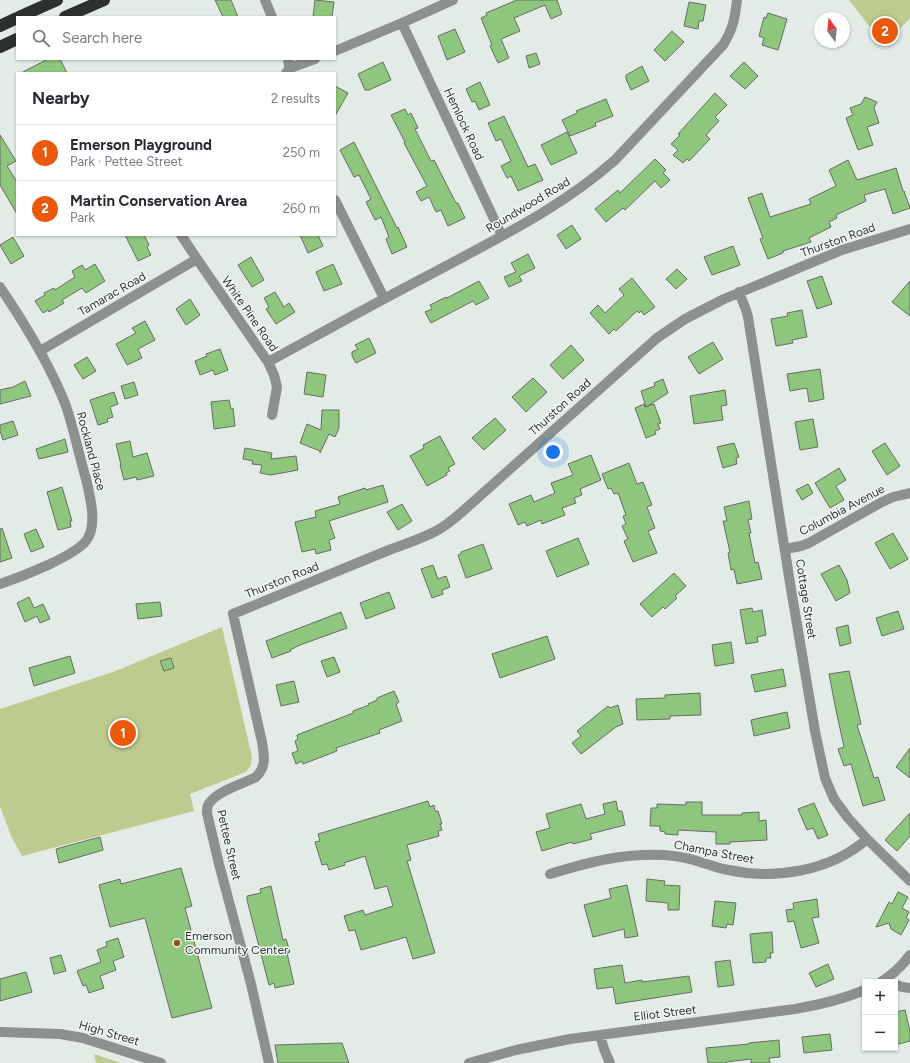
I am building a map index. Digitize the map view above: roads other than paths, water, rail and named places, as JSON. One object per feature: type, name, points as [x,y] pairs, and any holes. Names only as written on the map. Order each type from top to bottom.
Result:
[{"type":"highway","points":[[22,16],[57,0]]},
{"type":"highway","points":[[68,16],[104,0]]},
{"type":"highway","points":[[0,26],[16,19]]},
{"type":"highway","points":[[0,47],[16,39]]},
{"type":"street","points":[[265,0],[272,16]]},
{"type":"street","points":[[336,51],[453,0]]},
{"type":"street","name":"Roundwood Road","points":[[268,362],[384,298],[502,236],[561,202],[599,174],[615,160],[724,45],[731,32],[736,14],[737,0]]},
{"type":"street","name":"Hemlock Road","points":[[402,23],[502,236]]},
{"type":"street","points":[[288,68],[312,60]]},
{"type":"street","points":[[336,202],[384,298]]},
{"type":"street","name":"Thurston Road","points":[[233,614],[435,532],[450,523],[658,338],[674,326],[696,313],[739,292],[842,250],[910,229]]},
{"type":"street","name":"White Pine Road","points":[[182,236],[268,362],[274,374],[277,387],[272,415]]},
{"type":"street","name":"Tamarac Road","points":[[40,351],[197,259]]},
{"type":"street","name":"Rockland Place","points":[[0,287],[40,351],[65,406],[74,432],[92,506],[91,533],[86,541],[76,550],[63,558],[0,584]]},
{"type":"street","name":"Cottage Street","points":[[739,292],[748,317],[815,731],[825,778],[834,799],[841,809],[867,839],[910,881]]},
{"type":"street","name":"Columbia Avenue","points":[[785,549],[809,544],[882,502],[893,497],[910,493]]},
{"type":"street","name":"Pettee Street","points":[[233,614],[262,742],[264,761],[263,768],[256,776],[221,793],[210,802],[207,807],[207,813],[251,984],[268,1063]]},
{"type":"street","name":"Champa Street","points":[[550,874],[578,865],[609,858],[635,855],[677,856],[739,872],[761,874],[785,872],[806,869],[837,858],[853,850],[867,839]]},
{"type":"street","points":[[891,979],[910,954]]},
{"type":"street","points":[[898,985],[910,988]]},
{"type":"street","name":"Elliot Street","points":[[469,1063],[503,1053],[570,1039],[795,1009],[841,998],[862,991]]},
{"type":"street","name":"High Street","points":[[0,1032],[60,1034],[83,1038],[161,1063]]},
{"type":"street","points":[[600,1035],[610,1063]]},
{"type":"place","name":"Martin Conservation Area","points":[[885,31]]},
{"type":"place","name":"Emerson Playground","points":[[123,733]]},
{"type":"place","name":"Emerson Community Center","points":[[177,943]]}]
